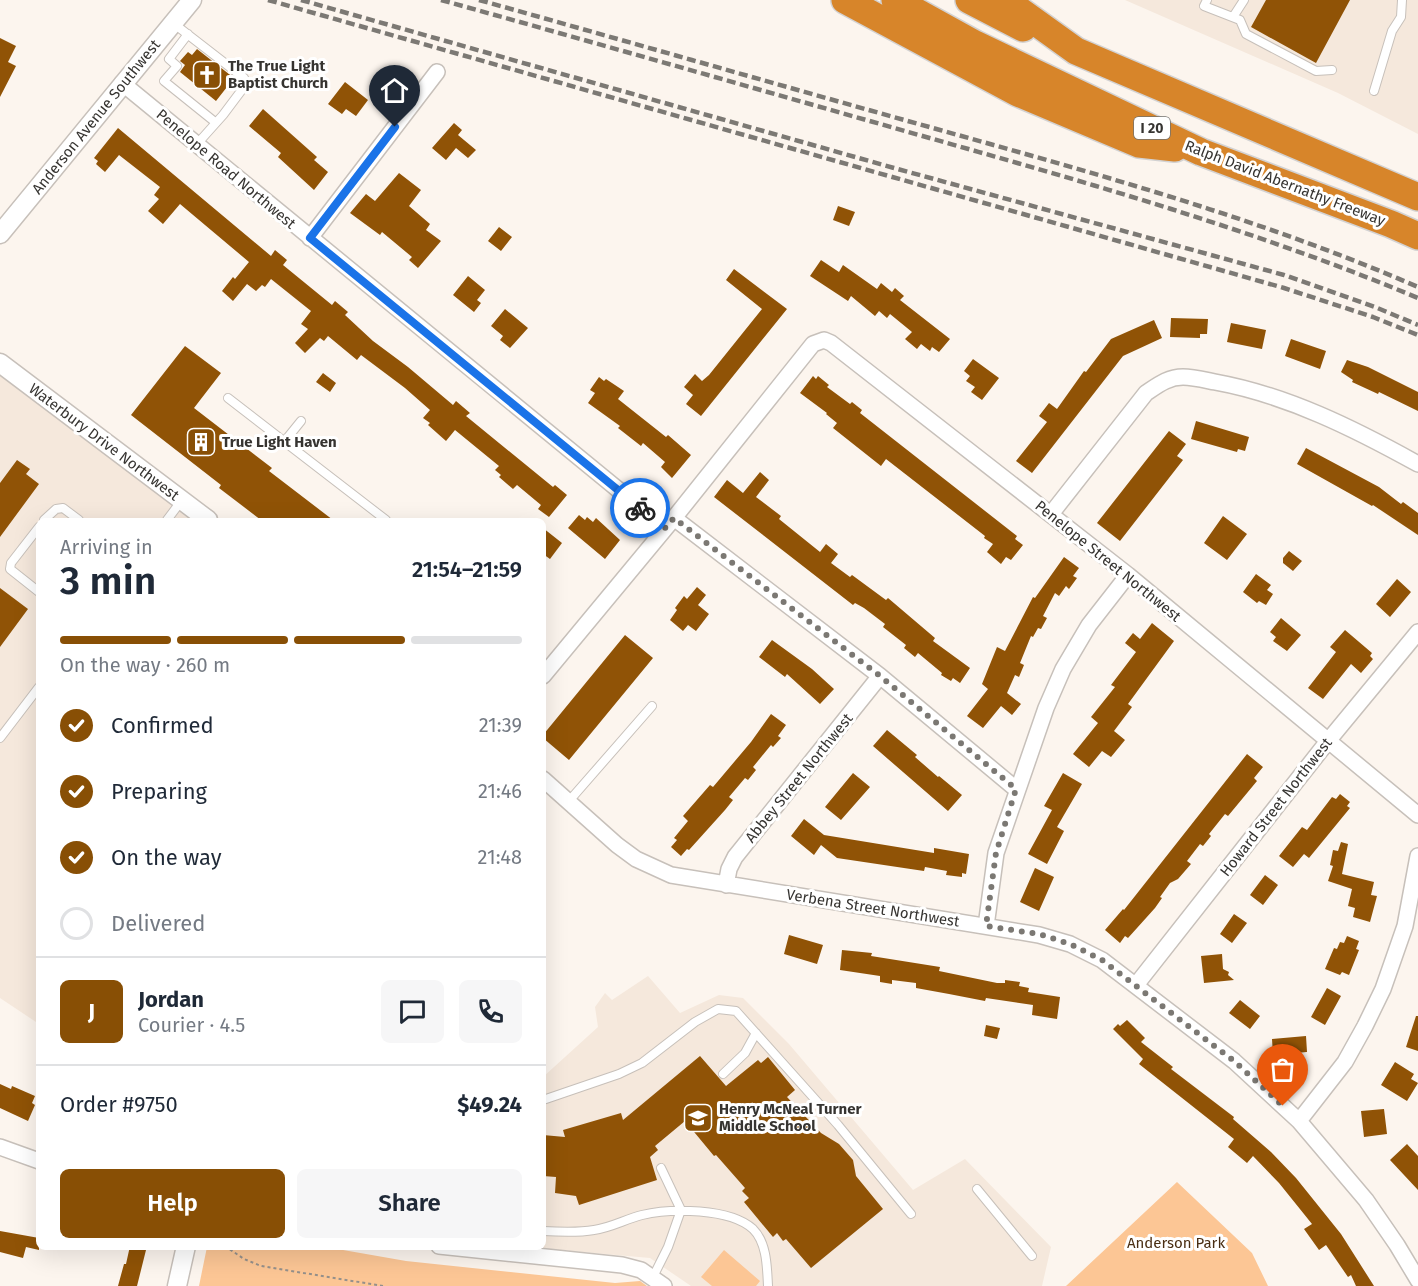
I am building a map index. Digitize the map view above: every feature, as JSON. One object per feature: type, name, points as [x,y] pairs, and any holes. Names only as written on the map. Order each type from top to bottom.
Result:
[{"type":"highway","points":[[844,0],[1018,93],[1139,144],[1201,152]]},
{"type":"highway","name":"Ralph David Abernathy Freeway","points":[[895,0],[975,44],[1201,152],[1418,236]]},
{"type":"highway","points":[[969,0],[1019,26],[1418,197]]},
{"type":"highway","points":[[1005,0],[1076,51]]},
{"type":"street","name":"Anderson Avenue Southwest","points":[[0,234],[192,0]]},
{"type":"street","points":[[310,238],[438,72]]},
{"type":"street","name":"Penelope Road Northwest","points":[[122,83],[310,238],[670,523],[880,676],[1016,789]]},
{"type":"street","name":"Penelope Street Northwest","points":[[546,672],[670,523],[813,344],[824,340],[831,342],[1128,575],[1418,815]]},
{"type":"street","name":"Waterbury Drive Northwest","points":[[0,363],[205,518]]},
{"type":"street","points":[[1051,514],[1146,393],[1164,380],[1184,377],[1227,384],[1277,398],[1360,432],[1418,464]]},
{"type":"street","points":[[986,926],[996,853],[1016,789],[1046,708],[1063,669],[1089,625],[1128,575]]},
{"type":"street","name":"Howard Street Northwest","points":[[1136,985],[1328,741],[1418,632]]},
{"type":"street","name":"Abbey Street Northwest","points":[[726,885],[729,869],[735,857],[880,676]]},
{"type":"street","name":"Verbena Street Northwest","points":[[546,782],[617,845],[636,859],[671,875],[1039,934],[1070,944],[1102,960],[1234,1061],[1299,1121],[1366,1200],[1418,1280]]},
{"type":"street","points":[[1299,1121],[1345,1062],[1383,989],[1405,926],[1418,856]]},
{"type":"street","points":[[0,1147],[36,1160]]},
{"type":"street","points":[[177,1286],[185,1250]]},
{"type":"street","points":[[478,1250],[622,1265],[641,1270],[658,1282]]},
{"type":"lane","points":[[1207,0],[1204,6],[1240,20],[1246,34],[1316,71],[1332,70]]},
{"type":"lane","points":[[1233,17],[1244,0]]},
{"type":"lane","points":[[1374,91],[1392,31],[1401,17],[1402,0]]},
{"type":"lane","points":[[176,19],[188,34],[246,80],[246,86],[197,144]]},
{"type":"lane","points":[[188,34],[169,59],[177,66],[164,81],[215,122]]},
{"type":"lane","points":[[228,398],[383,518]]},
{"type":"lane","points":[[284,442],[301,421]]},
{"type":"lane","points":[[169,518],[182,501]]},
{"type":"lane","points":[[46,518],[56,509],[63,508],[76,518]]},
{"type":"lane","points":[[36,538],[11,563],[10,569],[36,590]]},
{"type":"lane","points":[[0,738],[36,691]]},
{"type":"lane","points":[[569,801],[652,706]]},
{"type":"lane","points":[[546,1099],[642,1064],[696,1022],[718,1009],[736,1011],[838,1125],[911,1214]]},
{"type":"lane","points":[[723,1074],[745,1053],[756,1033]]},
{"type":"lane","points":[[658,1282],[681,1210],[661,1168]]},
{"type":"lane","points":[[977,1189],[1032,1256]]},
{"type":"lane","points":[[546,1231],[596,1230],[643,1214],[681,1210],[729,1216],[754,1230],[762,1244],[766,1257],[768,1286]]},
{"type":"path","points":[[231,1250],[261,1266],[383,1286]]},
{"type":"shaded area","points":[[1125,0],[1418,0],[1418,134],[1338,93]]},
{"type":"shaded area","points":[[0,352],[214,518],[36,518],[36,1022],[0,998]]},
{"type":"shaded area","name":"Henry McNeal Turner Middle School","points":[[648,976],[680,1013],[719,995],[743,998],[789,1044],[913,1190],[965,1159],[1051,1247],[1042,1286],[691,1286],[650,1258],[546,1249],[546,1074],[598,1027],[595,1007],[605,993],[612,1000]]},
{"type":"green space","name":"Anderson Park","points":[[1177,1182],[1252,1253],[1268,1286],[1066,1286]]},
{"type":"green space","points":[[206,1250],[343,1250],[406,1261],[615,1283],[640,1281],[647,1286],[199,1286]]},
{"type":"green space","points":[[724,1250],[760,1281],[756,1286],[712,1286],[701,1277]]},
{"type":"building","points":[[1266,0],[1350,0],[1316,63],[1251,27]]},
{"type":"building","points":[[0,38],[16,46],[8,62],[16,66],[0,97]]},
{"type":"building","name":"The True Light Baptist Church","points":[[197,49],[234,78],[216,101],[180,72],[185,65],[180,61],[188,52],[192,55]]},
{"type":"building","points":[[345,82],[368,100],[356,116],[346,109],[342,114],[328,104]]},
{"type":"building","points":[[263,109],[317,157],[314,160],[328,172],[314,190],[278,157],[281,153],[249,126]]},
{"type":"building","points":[[454,123],[462,130],[458,135],[476,150],[468,158],[456,148],[446,160],[432,148]]},
{"type":"building","points":[[118,128],[271,256],[275,250],[287,260],[283,265],[332,305],[335,301],[348,312],[345,315],[373,341],[453,405],[456,401],[470,413],[466,416],[553,487],[555,485],[567,495],[549,517],[538,509],[541,505],[517,485],[513,489],[499,477],[501,475],[495,470],[499,466],[455,430],[446,441],[423,418],[430,410],[361,355],[357,360],[328,336],[324,341],[320,338],[305,353],[295,343],[308,329],[301,324],[311,311],[271,279],[265,287],[262,285],[256,291],[247,284],[233,301],[222,291],[249,262],[180,204],[163,224],[148,211],[159,199],[154,195],[160,187],[119,155],[105,172],[96,164],[98,161],[94,158]]},
{"type":"building","points":[[399,173],[421,190],[409,206],[430,224],[426,230],[441,241],[418,268],[409,260],[412,257],[382,232],[380,235],[350,213],[366,194],[375,201]]},
{"type":"building","points":[[838,206],[855,212],[849,226],[833,220]]},
{"type":"building","points":[[499,227],[512,237],[501,251],[488,241]]},
{"type":"building","points":[[821,260],[839,272],[843,265],[877,289],[881,283],[892,292],[895,288],[904,296],[900,300],[950,339],[939,352],[932,347],[930,351],[921,344],[917,349],[905,339],[912,332],[890,314],[887,318],[879,311],[875,316],[851,296],[848,301],[810,276]]},
{"type":"building","points":[[734,269],[787,309],[701,416],[686,404],[693,395],[684,387],[695,374],[702,381],[709,375],[762,309],[726,280]]},
{"type":"building","points":[[468,276],[485,290],[477,300],[481,303],[474,312],[453,295]]},
{"type":"building","points":[[505,309],[528,328],[510,348],[500,340],[503,336],[491,326]]},
{"type":"building","points":[[1171,318],[1208,319],[1207,334],[1200,334],[1200,338],[1170,337]]},
{"type":"building","points":[[1154,320],[1162,338],[1123,356],[1032,473],[1016,461],[1047,422],[1039,416],[1049,403],[1057,409],[1084,371],[1086,372],[1111,339]]},
{"type":"building","points":[[1231,323],[1266,330],[1262,349],[1227,342]]},
{"type":"building","points":[[1291,339],[1326,351],[1320,369],[1285,356]]},
{"type":"building","name":"True Light Haven","points":[[185,346],[221,373],[194,408],[272,468],[269,471],[330,518],[258,518],[219,488],[221,485],[131,415]]},
{"type":"building","points":[[973,359],[999,378],[982,400],[971,392],[975,387],[966,381],[970,376],[964,371]]},
{"type":"building","points":[[1347,360],[1368,367],[1418,392],[1418,411],[1352,382],[1353,380],[1341,372]]},
{"type":"building","points":[[323,373],[336,383],[330,392],[316,382]]},
{"type":"building","points":[[813,376],[816,379],[818,376],[829,385],[827,387],[850,404],[852,402],[862,410],[860,413],[1017,536],[1015,539],[1023,545],[1011,560],[1006,557],[1001,564],[987,552],[993,544],[984,538],[985,536],[886,459],[881,466],[833,428],[837,423],[800,393]]},
{"type":"building","points":[[599,377],[624,391],[618,399],[666,437],[668,435],[691,455],[672,478],[661,467],[665,462],[643,443],[641,446],[618,428],[620,426],[588,403],[595,393],[590,390]]},
{"type":"building","points":[[1196,421],[1249,437],[1245,451],[1238,449],[1237,452],[1191,439]]},
{"type":"building","points":[[1169,431],[1186,444],[1177,456],[1183,460],[1120,541],[1097,523]]},
{"type":"building","points":[[1306,448],[1379,487],[1401,504],[1403,502],[1418,513],[1418,535],[1373,505],[1297,464]]},
{"type":"building","points":[[17,460],[30,469],[26,474],[39,484],[0,537],[0,483]]},
{"type":"building","points":[[760,472],[769,480],[756,497],[781,516],[779,519],[820,552],[826,544],[838,554],[831,563],[886,600],[888,598],[935,638],[933,641],[970,668],[960,683],[953,678],[951,681],[941,675],[942,673],[918,653],[915,657],[904,648],[906,645],[883,627],[885,624],[864,608],[855,603],[853,605],[714,497],[727,480],[743,493]]},
{"type":"building","points":[[579,515],[593,522],[596,518],[620,540],[605,559],[568,528]]},
{"type":"building","points":[[1223,516],[1247,534],[1227,560],[1204,543]]},
{"type":"building","points":[[546,530],[562,543],[550,559],[546,556]]},
{"type":"building","points":[[1289,551],[1302,561],[1293,571],[1283,563],[1283,558]]},
{"type":"building","points":[[1064,557],[1079,568],[1073,576],[1077,578],[1069,589],[1066,586],[1059,596],[1055,593],[1043,616],[1047,618],[1041,629],[1038,628],[1033,637],[1031,636],[1020,663],[1024,665],[1019,677],[1015,675],[1007,693],[1021,704],[1012,715],[1001,706],[983,728],[967,716],[988,689],[982,684],[997,647],[1005,651],[1033,597],[1035,598]]},
{"type":"building","points":[[1256,574],[1271,585],[1267,590],[1273,594],[1266,605],[1259,601],[1257,603],[1243,592]]},
{"type":"building","points":[[1397,579],[1411,592],[1390,617],[1376,604]]},
{"type":"building","points":[[697,587],[706,595],[698,605],[709,614],[696,631],[688,625],[683,631],[670,620],[684,596],[687,599]]},
{"type":"building","points":[[0,588],[28,609],[0,647]]},
{"type":"building","points":[[1281,618],[1301,635],[1287,651],[1273,641],[1276,637],[1270,632]]},
{"type":"building","points":[[1152,623],[1174,641],[1128,704],[1132,707],[1114,731],[1125,740],[1111,757],[1102,751],[1089,767],[1073,754],[1098,723],[1091,717],[1115,687],[1111,685],[1136,652],[1125,643],[1133,633],[1140,639]]},
{"type":"building","points":[[1345,630],[1372,653],[1370,656],[1373,659],[1361,673],[1351,664],[1323,699],[1308,688],[1336,652],[1330,647]]},
{"type":"building","points":[[625,635],[653,658],[569,760],[546,741],[546,731]]},
{"type":"building","points":[[772,640],[812,669],[834,689],[820,704],[787,674],[785,677],[759,657]]},
{"type":"building","points":[[771,714],[786,725],[778,736],[781,738],[773,747],[771,745],[753,767],[756,770],[748,780],[745,778],[729,797],[733,800],[725,810],[681,856],[671,847],[677,840],[674,838],[688,821],[683,816],[710,785],[713,787]]},
{"type":"building","points":[[887,730],[917,755],[915,757],[938,777],[962,795],[948,811],[873,746]]},
{"type":"building","points":[[1247,754],[1263,767],[1254,778],[1257,781],[1228,816],[1225,814],[1209,834],[1211,836],[1203,846],[1200,844],[1187,861],[1191,864],[1178,879],[1170,883],[1155,908],[1128,938],[1125,936],[1120,943],[1105,930],[1124,910]]},
{"type":"building","points":[[853,773],[870,787],[841,820],[825,807]]},
{"type":"building","points":[[1063,773],[1082,784],[1057,827],[1064,831],[1047,864],[1028,854],[1052,810],[1044,806]]},
{"type":"building","points":[[1340,794],[1350,802],[1347,806],[1350,808],[1309,858],[1304,854],[1293,867],[1279,856],[1302,827],[1307,830],[1332,797],[1336,799]]},
{"type":"building","points":[[804,819],[824,835],[934,853],[934,848],[969,854],[966,874],[962,873],[962,877],[946,875],[947,871],[925,867],[924,871],[837,858],[821,845],[814,855],[791,836]]},
{"type":"building","points":[[1341,842],[1348,844],[1342,874],[1374,882],[1371,895],[1377,896],[1370,922],[1353,917],[1355,908],[1348,906],[1352,889],[1328,881],[1333,866],[1330,865],[1333,850],[1338,851]]},
{"type":"building","points":[[1035,868],[1054,877],[1039,911],[1020,902]]},
{"type":"building","points":[[1265,875],[1278,885],[1263,905],[1250,895]]},
{"type":"building","points":[[1234,914],[1247,923],[1232,943],[1220,934]]},
{"type":"building","points":[[789,935],[823,945],[817,964],[784,954]]},
{"type":"building","points":[[1347,936],[1359,941],[1356,949],[1359,950],[1349,975],[1342,972],[1340,975],[1325,969],[1334,948],[1337,949],[1340,942],[1344,943]]},
{"type":"building","points":[[842,950],[872,953],[871,956],[940,967],[939,971],[997,983],[1005,983],[1005,980],[1020,982],[1019,986],[1029,988],[1028,992],[1060,997],[1057,1019],[1032,1015],[1033,1005],[986,998],[985,1001],[916,988],[916,983],[892,980],[892,984],[880,982],[880,976],[840,970]]},
{"type":"building","points":[[1222,954],[1223,969],[1229,972],[1228,975],[1234,980],[1204,983],[1201,956]]},
{"type":"building","points":[[1327,988],[1341,996],[1325,1025],[1311,1017]]},
{"type":"building","points":[[1240,1000],[1260,1016],[1250,1029],[1229,1013]]},
{"type":"building","points":[[1416,1016],[1418,1016],[1418,1051],[1406,1047]]},
{"type":"building","points":[[1127,1020],[1145,1038],[1141,1042],[1173,1067],[1171,1069],[1234,1117],[1233,1119],[1271,1152],[1296,1178],[1341,1234],[1374,1286],[1356,1286],[1351,1275],[1348,1277],[1326,1245],[1319,1250],[1304,1229],[1312,1224],[1279,1183],[1253,1156],[1247,1163],[1228,1147],[1234,1139],[1139,1064],[1143,1059],[1113,1029]]},
{"type":"building","points":[[986,1025],[1000,1028],[997,1039],[984,1036]]},
{"type":"building","points":[[1306,1036],[1307,1052],[1273,1055],[1272,1039]]},
{"type":"building","points":[[700,1056],[726,1086],[758,1060],[761,1063],[768,1057],[795,1090],[787,1097],[821,1133],[839,1144],[853,1160],[856,1176],[883,1209],[811,1268],[786,1239],[783,1241],[777,1233],[773,1237],[744,1202],[749,1198],[742,1191],[745,1188],[685,1121],[655,1146],[658,1150],[650,1157],[657,1180],[579,1205],[576,1196],[555,1193],[556,1177],[546,1176],[546,1135],[565,1137],[563,1130],[621,1113],[623,1120]]},
{"type":"building","points":[[1395,1062],[1414,1074],[1411,1079],[1418,1083],[1407,1101],[1381,1085]]},
{"type":"building","points":[[0,1084],[11,1089],[12,1086],[35,1096],[32,1103],[35,1105],[28,1121],[0,1108]]},
{"type":"building","points":[[1384,1109],[1387,1134],[1364,1137],[1361,1111]]},
{"type":"building","points":[[1407,1144],[1418,1156],[1418,1190],[1390,1160]]},
{"type":"building","points":[[0,1231],[36,1237],[36,1249],[26,1247],[23,1258],[0,1252]]},
{"type":"building","points":[[129,1250],[146,1250],[137,1286],[118,1286],[124,1264],[126,1264]]},
{"type":"railway","points":[[268,0],[1284,288],[1373,317],[1418,335]]},
{"type":"railway","points":[[301,0],[894,168],[1284,275],[1375,307],[1418,325]]},
{"type":"railway","points":[[441,0],[1112,191],[1297,251],[1418,298]]},
{"type":"railway","points":[[479,0],[1182,200],[1301,241],[1418,287]]},
{"type":"way so far","points":[[640,508],[665,528],[674,518],[880,676],[1016,789],[996,853],[986,926],[1039,934],[1070,944],[1102,960],[1234,1061],[1283,1106]]},
{"type":"place","name":"The True Light Baptist Church","points":[[207,75]]},
{"type":"place","name":"True Light Haven","points":[[201,442]]},
{"type":"place","name":"Henry McNeal Turner Middle School","points":[[698,1118]]},
{"type":"route","points":[[395,127],[310,238],[640,508]]}]
